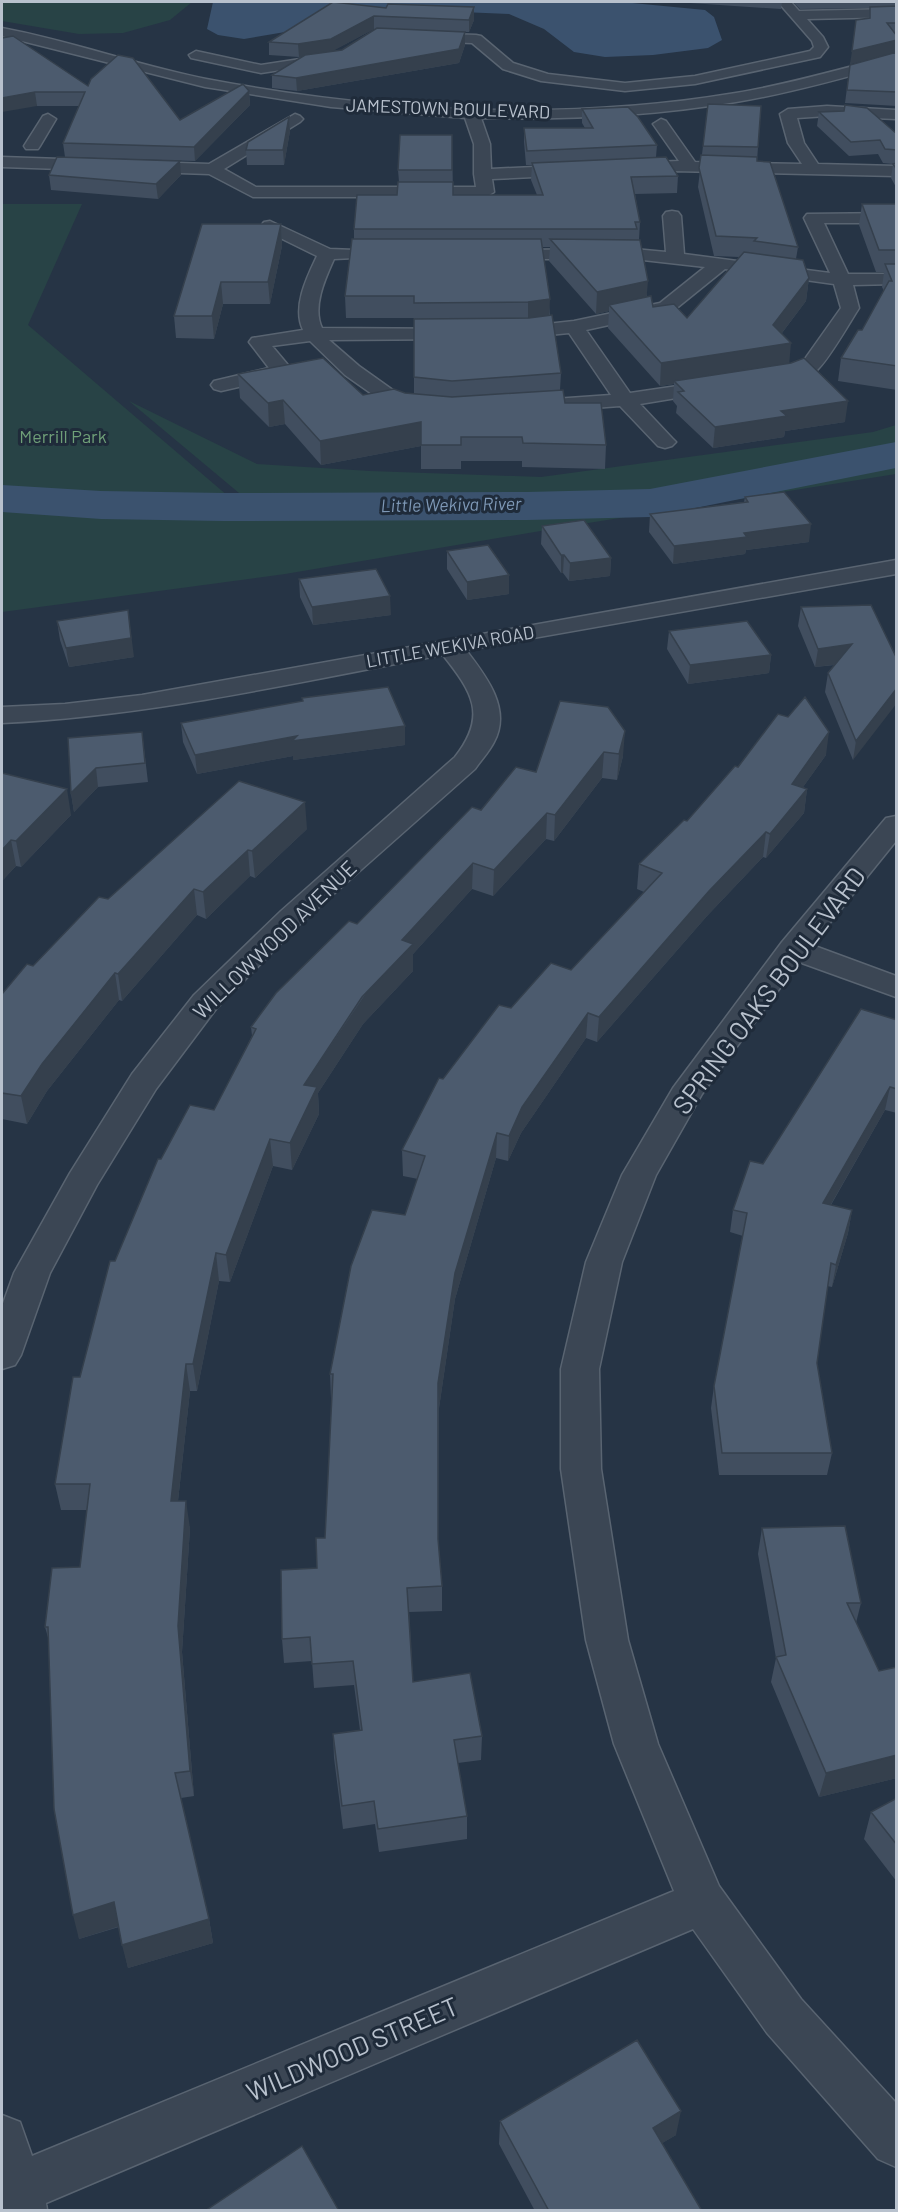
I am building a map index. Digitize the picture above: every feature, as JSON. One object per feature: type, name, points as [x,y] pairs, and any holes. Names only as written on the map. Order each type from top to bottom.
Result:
[{"type":"street","points":[[408,36],[476,39],[508,66],[546,78],[625,87],[695,81],[815,54],[821,47],[818,40],[784,2]]},
{"type":"street","points":[[796,15],[897,13]]},
{"type":"street","name":"JAMESTOWN BOULEVARD","points":[[2,32],[225,86],[344,104],[472,113],[545,114],[615,111],[724,99],[817,81],[897,59]]},
{"type":"street","points":[[225,86],[261,69],[336,58],[346,52]]},
{"type":"street","points":[[196,55],[261,69]]},
{"type":"street","points":[[695,81],[724,99]]},
{"type":"street","points":[[814,170],[796,143],[788,114],[827,111],[897,115]]},
{"type":"street","points":[[2,162],[213,169],[252,192],[486,192],[482,174],[483,148],[472,113]]},
{"type":"street","points":[[32,146],[48,119]]},
{"type":"street","points":[[213,169],[295,119]]},
{"type":"street","points":[[661,124],[691,167]]},
{"type":"street","points":[[12,145],[50,147]]},
{"type":"street","points":[[614,169],[691,167],[897,171]]},
{"type":"street","points":[[482,174],[590,170]]},
{"type":"street","points":[[672,216],[675,258]]},
{"type":"street","points":[[521,408],[625,400],[788,375],[809,367],[850,308],[842,280],[813,218],[897,218]]},
{"type":"street","points":[[270,226],[327,254],[363,254]]},
{"type":"street","points":[[327,254],[313,281],[309,323],[315,334],[334,357],[406,409],[441,412]]},
{"type":"street","points":[[481,254],[634,254],[721,263],[842,280],[897,279]]},
{"type":"street","points":[[280,371],[259,342],[315,334],[528,333],[574,327],[666,307],[721,263]]},
{"type":"street","points":[[574,327],[625,400],[665,442]]},
{"type":"street","points":[[221,385],[334,357]]},
{"type":"street","name":"LITTLE WEKIVA ROAD","points":[[2,715],[65,712],[142,703],[896,567]]},
{"type":"street","name":"WILLOWWOOD AVENUE","points":[[2,1355],[32,1274],[82,1182],[144,1082],[205,1002],[291,917],[465,763],[482,739],[488,714],[480,687],[449,646]]},
{"type":"street","name":"SPRING OAKS BOULEVARD","points":[[897,824],[793,949],[689,1088],[639,1175],[604,1262],[580,1369],[581,1469],[607,1640],[636,1744],[702,1902],[784,2016],[897,2142]]},
{"type":"street","points":[[793,949],[897,987]]},
{"type":"street","name":"WILDWOOD STREET","points":[[13,2198],[702,1902]]},
{"type":"street","points":[[2,2139],[13,2198]]},
{"type":"green space","points":[[2,2],[192,2],[170,20],[123,33],[79,34],[2,21]]},
{"type":"green space","name":"Merrill Park","points":[[2,204],[82,204],[28,325],[235,502],[140,502],[2,494]]},
{"type":"green space","points":[[129,401],[257,464],[370,471],[541,477],[873,432],[896,425],[896,474],[285,574],[2,612],[2,500],[138,507],[234,507],[245,503],[245,498]]},
{"type":"water","points":[[213,2],[622,2],[705,10],[714,17],[722,40],[708,48],[653,55],[605,57],[574,52],[544,29],[509,14],[438,11],[319,12],[285,32],[244,39],[218,35],[207,29]]},
{"type":"building","points":[[333,2],[386,8],[388,4],[474,7],[469,20],[374,16],[331,39],[298,44],[269,42]]},
{"type":"building","points":[[897,6],[897,23],[887,23],[897,36],[897,40],[852,51],[856,20],[870,18],[870,7]]},
{"type":"building","points":[[377,28],[465,32],[459,49],[296,78],[272,75],[305,55],[342,50]]},
{"type":"building","points":[[13,36],[88,86],[91,79],[118,55],[133,58],[180,120],[243,84],[249,91],[194,147],[63,143],[85,92],[35,92],[2,98],[2,38]]},
{"type":"building","points":[[897,52],[897,92],[847,90],[850,65]]},
{"type":"building","points":[[708,104],[761,106],[758,147],[703,146]]},
{"type":"building","points":[[845,105],[867,108],[897,134],[897,150],[885,149],[880,140],[851,142],[819,112],[844,111]]},
{"type":"building","points":[[628,107],[638,117],[657,145],[527,151],[524,128],[593,128],[582,109]]},
{"type":"building","points":[[289,117],[283,150],[246,150],[248,142]]},
{"type":"building","points":[[400,135],[452,135],[452,170],[398,170]]},
{"type":"building","points":[[701,155],[757,157],[757,161],[770,162],[798,247],[754,241],[757,238],[716,236],[699,168]]},
{"type":"building","points":[[57,157],[180,161],[156,184],[49,175]]},
{"type":"building","points":[[666,157],[678,176],[631,177],[640,222],[635,222],[637,229],[354,229],[357,195],[397,195],[398,182],[453,182],[453,195],[543,195],[532,163]]},
{"type":"building","points":[[862,204],[897,204],[897,250],[879,250]]},
{"type":"building","points":[[202,224],[281,224],[268,282],[221,282],[212,316],[174,316]]},
{"type":"building","points":[[352,239],[541,239],[550,299],[528,302],[414,303],[414,296],[345,296]]},
{"type":"building","points":[[550,239],[640,240],[648,281],[597,292]]},
{"type":"building","points":[[744,252],[803,260],[809,278],[773,325],[791,343],[661,363],[609,305],[651,296],[653,307],[674,304],[687,318]]},
{"type":"building","points":[[885,264],[897,264],[897,366],[841,358],[858,330],[862,330],[889,281],[892,281]]},
{"type":"building","points":[[552,315],[561,373],[452,381],[414,377],[414,319],[529,318]]},
{"type":"building","points":[[323,358],[363,395],[394,389],[405,393],[452,397],[563,390],[565,403],[601,403],[606,445],[523,443],[522,437],[461,437],[461,445],[421,445],[421,422],[320,441],[283,400],[268,403],[238,374]]},
{"type":"building","points":[[804,358],[848,401],[781,411],[787,416],[715,427],[678,392],[684,391],[674,381],[791,363]]},
{"type":"building","points":[[784,492],[811,524],[744,533],[747,537],[674,546],[650,514],[748,502],[745,497]]},
{"type":"building","points":[[584,520],[611,558],[570,563],[564,555],[561,555],[542,526]]},
{"type":"building","points":[[488,545],[509,575],[467,582],[447,551]]},
{"type":"building","points":[[376,569],[390,596],[312,607],[299,579]]},
{"type":"building","points":[[871,605],[897,659],[897,688],[856,741],[828,673],[852,644],[818,649],[801,607]]},
{"type":"building","points":[[128,610],[131,638],[66,648],[57,621]]},
{"type":"building","points":[[747,621],[771,655],[690,665],[669,631]]},
{"type":"building","points":[[388,687],[405,726],[292,741],[297,736],[195,755],[181,723],[303,701],[302,698]]},
{"type":"building","points":[[805,697],[829,732],[792,784],[807,789],[770,834],[766,832],[709,891],[599,1017],[588,1013],[522,1107],[509,1136],[497,1133],[455,1273],[438,1383],[438,1539],[442,1586],[407,1588],[413,1682],[470,1673],[482,1736],[454,1740],[467,1816],[378,1829],[374,1801],[342,1806],[333,1734],[362,1730],[353,1661],[312,1664],[310,1637],[282,1639],[281,1570],[317,1568],[316,1538],[325,1538],[333,1374],[330,1374],[351,1266],[372,1210],[405,1215],[425,1156],[402,1150],[439,1078],[443,1079],[499,1005],[511,1008],[551,963],[571,970],[662,873],[639,864],[684,820],[687,821],[735,766],[738,767],[778,714],[788,717]]},
{"type":"building","points":[[560,701],[608,707],[625,731],[619,754],[604,752],[555,815],[547,813],[494,870],[473,863],[402,940],[413,944],[362,997],[304,1085],[317,1087],[290,1143],[270,1139],[226,1255],[216,1253],[193,1364],[186,1364],[171,1501],[186,1501],[178,1626],[190,1771],[175,1773],[209,1919],[122,1945],[114,1902],[73,1915],[54,1809],[48,1627],[45,1627],[52,1568],[80,1567],[90,1484],[55,1484],[73,1377],[80,1377],[110,1261],[115,1261],[158,1159],[161,1159],[190,1105],[214,1110],[256,1029],[251,1027],[276,993],[349,921],[357,924],[472,807],[481,810],[516,767],[536,772]]},
{"type":"building","points":[[142,732],[145,763],[96,768],[71,793],[68,738]]},
{"type":"building","points":[[2,773],[67,789],[16,841],[11,840],[2,850]]},
{"type":"building","points":[[239,781],[305,802],[203,892],[194,889],[118,974],[115,973],[42,1064],[21,1096],[2,1093],[2,994],[27,964],[33,966],[99,897],[108,899]]},
{"type":"building","points":[[861,1009],[897,1020],[897,1089],[890,1087],[823,1203],[852,1210],[836,1265],[831,1263],[817,1363],[832,1453],[722,1453],[714,1386],[747,1213],[733,1210],[750,1161],[763,1164]]},
{"type":"building","points":[[845,1526],[861,1603],[847,1603],[879,1671],[897,1667],[897,1755],[826,1773],[776,1657],[786,1655],[762,1528]]},
{"type":"building","points":[[897,1798],[897,1845],[871,1812]]},
{"type":"building","points":[[637,2040],[681,2111],[653,2128],[702,2211],[549,2211],[500,2121]]},
{"type":"building","points":[[302,2146],[339,2211],[205,2211]]},
{"type":"waterway","name":"Little Wekiva River","points":[[2,499],[101,505],[223,507],[527,506],[650,503],[896,455]]}]
